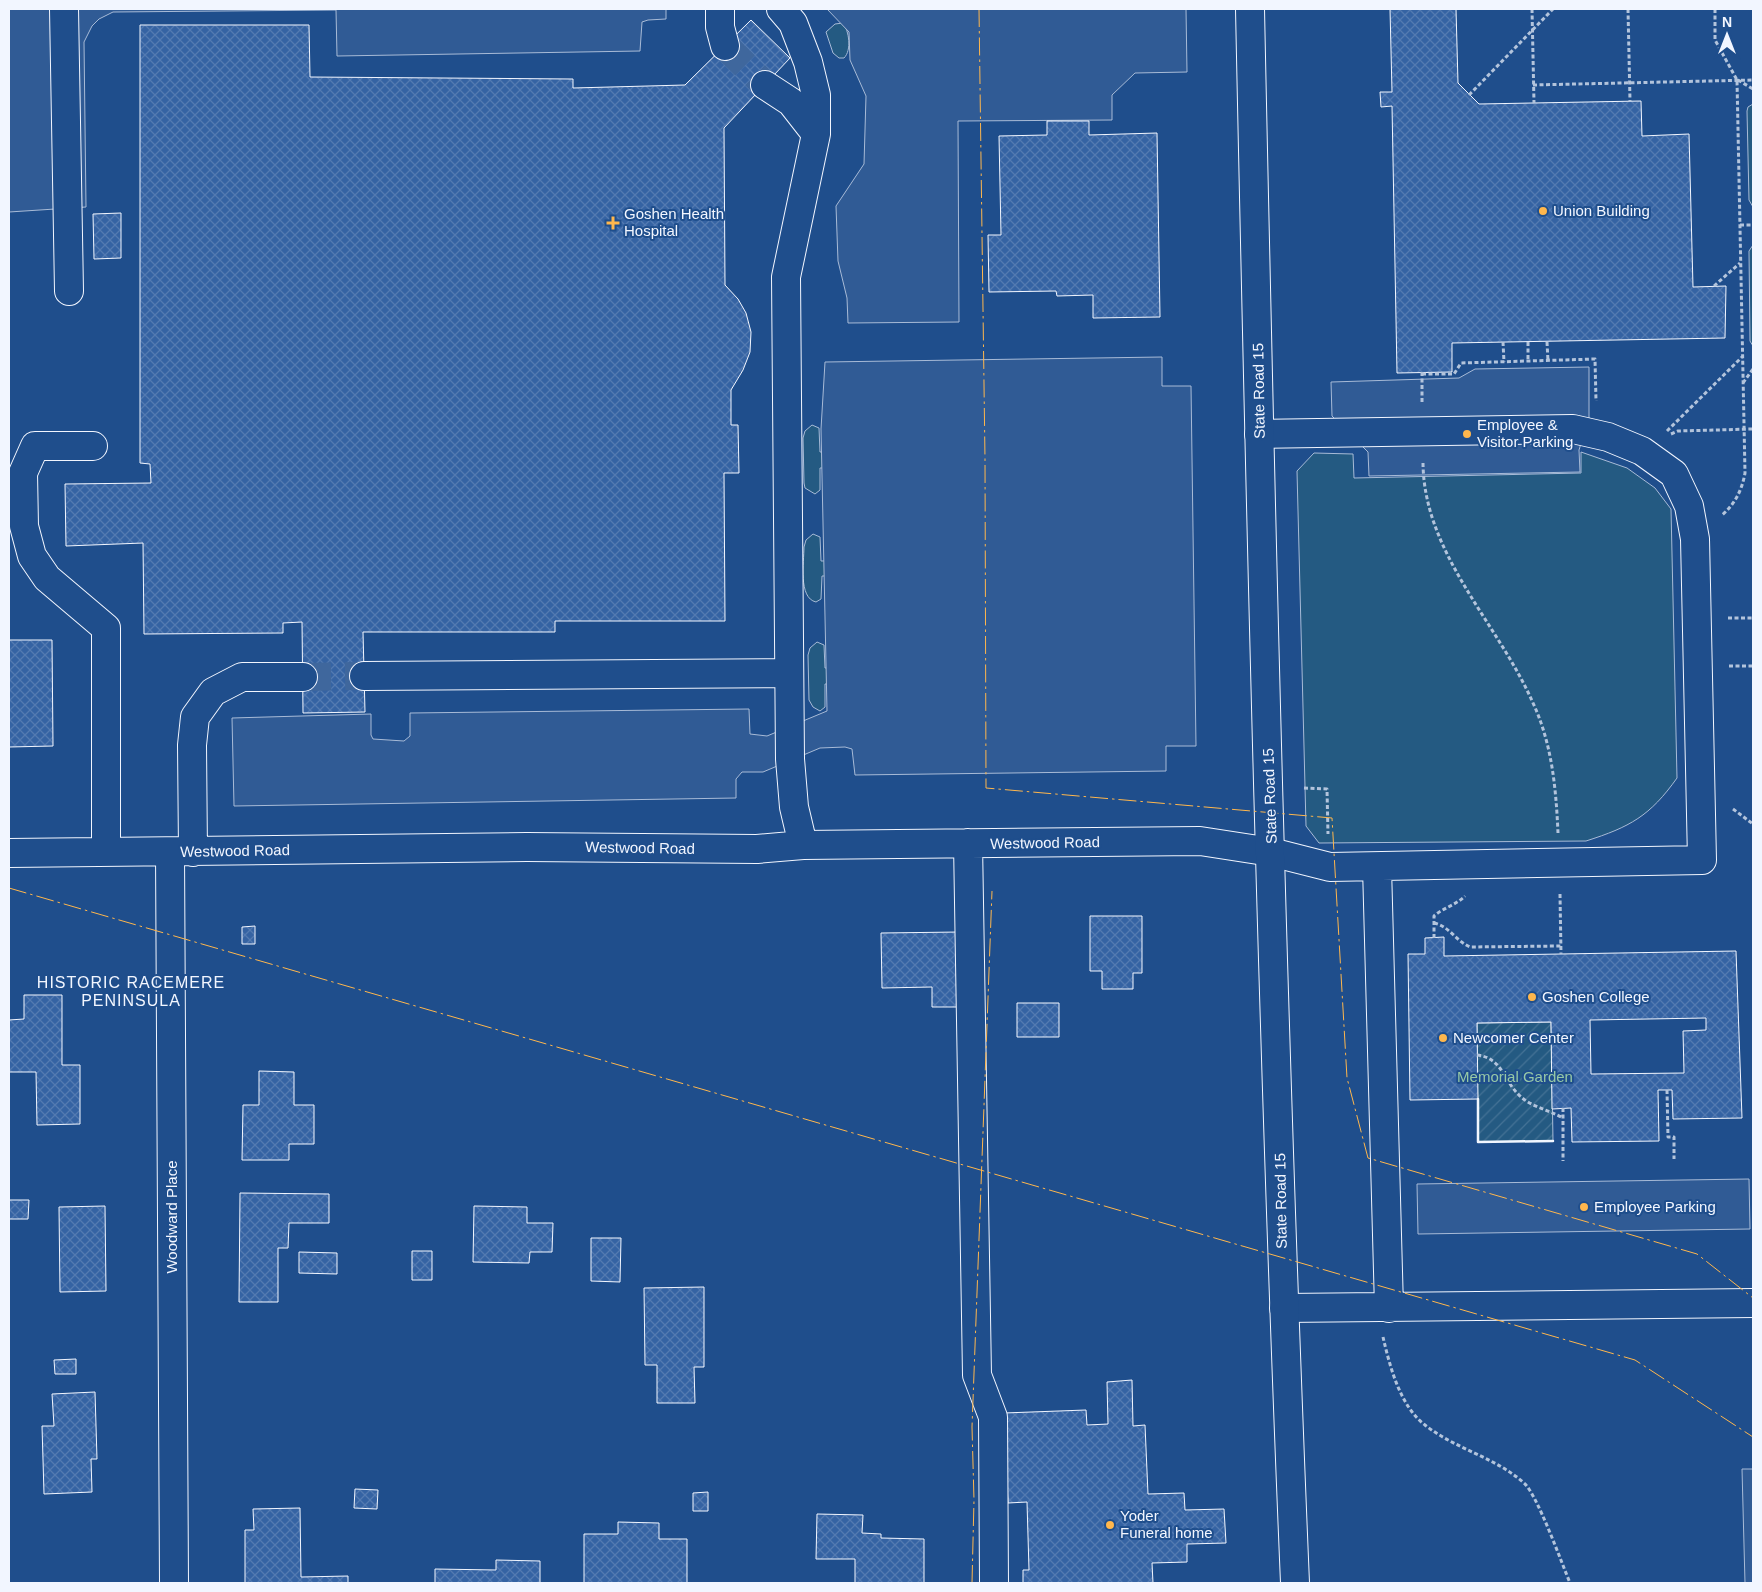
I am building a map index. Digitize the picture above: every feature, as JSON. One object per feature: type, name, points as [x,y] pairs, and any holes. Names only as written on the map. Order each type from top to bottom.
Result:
[{"type":"street","points":[[64,9],[69,291]]},
{"type":"street","points":[[720,9],[720,27],[725,46]]},
{"type":"street","points":[[781,9],[792,23],[808,62],[816,94],[816,134],[786,277],[790,759],[794,807],[803,845]]},
{"type":"street","name":"State Road 15","points":[[1250,9],[1259,434],[1284,1308],[1295,1583]]},
{"type":"street","points":[[765,84],[791,102],[816,134]]},
{"type":"street","name":"Westwood Road","points":[[9,853],[517,847],[757,849],[803,845],[1200,841],[1271,852],[1330,867],[1702,860],[1695,540],[1690,506],[1674,474],[1642,451],[1608,437],[1573,430],[1422,431]]},
{"type":"street","points":[[1259,434],[1422,431]]},
{"type":"street","points":[[93,446],[35,446],[16,468],[24,526],[32,556],[47,578],[106,628],[106,852]]},
{"type":"street","points":[[364,676],[789,673]]},
{"type":"street","name":"Woodward Place","points":[[174,1583],[182,852],[195,717],[213,692],[242,677],[303,677]]},
{"type":"street","points":[[968,843],[977,1375],[993,1417],[994,1583]]},
{"type":"street","points":[[1377,867],[1389,1308]]},
{"type":"street","points":[[1284,1308],[1753,1303]]},
{"type":"path","points":[[1532,9],[1534,103]]},
{"type":"path","points":[[1469,95],[1553,9]]},
{"type":"path","points":[[1628,9],[1630,101]]},
{"type":"path","points":[[1715,9],[1715,40],[1737,80],[1745,473],[1743,486],[1736,498],[1716,520]]},
{"type":"path","points":[[1737,80],[1753,89]]},
{"type":"path","points":[[1534,85],[1753,80]]},
{"type":"path","points":[[1740,225],[1753,225]]},
{"type":"path","points":[[1714,286],[1740,262]]},
{"type":"path","points":[[1503,342],[1504,362]]},
{"type":"path","points":[[1528,342],[1528,361]]},
{"type":"path","points":[[1547,342],[1548,361]]},
{"type":"path","points":[[1742,357],[1666,434],[1678,431],[1753,429]]},
{"type":"path","points":[[1561,954],[1559,863],[1552,765],[1543,725],[1520,678],[1447,554],[1426,503],[1423,481],[1422,373],[1454,374],[1461,363],[1595,360],[1596,405]]},
{"type":"path","points":[[1743,383],[1753,369]]},
{"type":"path","points":[[1720,618],[1753,618]]},
{"type":"path","points":[[1721,666],[1753,666]]},
{"type":"path","points":[[1304,788],[1326,789],[1328,835]]},
{"type":"path","points":[[1729,801],[1732,808],[1753,824]]},
{"type":"path","points":[[1434,938],[1434,916],[1442,908],[1460,901],[1471,889]]},
{"type":"path","points":[[1434,923],[1440,924],[1461,943],[1470,947],[1561,946]]},
{"type":"path","points":[[1477,1055],[1492,1059],[1502,1069],[1517,1094],[1534,1107],[1549,1110],[1563,1118]]},
{"type":"path","points":[[1667,1090],[1668,1137],[1674,1137],[1674,1159]]},
{"type":"path","points":[[1563,1108],[1563,1161]]},
{"type":"green space","points":[[843,23],[848,35],[849,46],[844,58],[839,58],[833,53],[826,32],[835,24]]},
{"type":"green space","points":[[1753,104],[1753,207],[1749,200],[1747,111],[1748,107]]},
{"type":"green space","points":[[1753,245],[1753,346],[1750,341],[1749,251]]},
{"type":"green space","points":[[812,425],[819,428],[820,452],[1109,448],[1109,464],[820,468],[820,490],[815,494],[805,488],[804,483],[803,438],[805,431]]},
{"type":"green space","points":[[1581,452],[1627,468],[1655,488],[1671,509],[1677,778],[1658,802],[1638,819],[1615,831],[1586,841],[1319,843],[1306,826],[1297,471],[1314,453],[1353,454],[1354,478],[1581,473]]},
{"type":"green space","points":[[813,534],[820,537],[821,561],[1110,556],[1110,573],[822,576],[821,599],[816,602],[810,599],[807,594],[803,579],[804,547],[806,540]]},
{"type":"green space","points":[[817,642],[824,645],[825,668],[1113,664],[1113,681],[825,684],[825,707],[820,711],[813,707],[809,700],[808,655],[810,648]]},
{"type":"green space","name":"Memorial Garden","points":[[1551,1022],[1553,1141],[1478,1142],[1477,1023]]},
{"type":"shaded area","points":[[9,9],[666,9],[666,19],[642,22],[640,51],[337,56],[336,10],[113,12],[99,19],[92,26],[84,42],[86,207],[9,212]]},
{"type":"shaded area","points":[[827,9],[1186,9],[1187,72],[1135,73],[1112,95],[1112,120],[958,121],[959,322],[848,323],[847,298],[838,261],[836,206],[864,164],[866,96],[850,60],[849,32]]},
{"type":"shaded area","points":[[1162,357],[1162,386],[1191,386],[1196,746],[1166,746],[1166,771],[855,775],[852,749],[845,747],[820,748],[763,772],[742,772],[736,779],[736,798],[234,806],[232,718],[371,714],[371,735],[373,739],[404,741],[410,736],[410,713],[749,709],[750,734],[767,736],[827,711],[821,429],[825,362]]},
{"type":"shaded area","name":"Employee & Visitor Parking","points":[[1589,367],[1589,418],[1579,450],[1580,472],[1369,476],[1368,452],[1332,416],[1331,382],[1459,378],[1475,369]]},
{"type":"shaded area","name":"Employee Parking","points":[[1749,1179],[1750,1229],[1418,1234],[1417,1184]]},
{"type":"shaded area","points":[[1742,1469],[1753,1469],[1753,1583],[1745,1583]]},
{"type":"building","name":"Union Building","points":[[1390,9],[1456,9],[1458,83],[1479,104],[1641,101],[1642,136],[1689,134],[1693,287],[1726,286],[1725,338],[1452,343],[1452,372],[1397,373],[1392,106],[1381,107],[1380,92],[1392,92]]},
{"type":"building","points":[[751,20],[790,58],[724,128],[725,285],[738,299],[746,313],[751,332],[750,352],[743,370],[731,390],[731,425],[738,425],[739,473],[724,473],[725,621],[555,621],[555,632],[363,632],[365,712],[303,713],[302,622],[283,623],[283,633],[144,634],[143,543],[66,546],[65,484],[151,483],[150,464],[140,463],[140,25],[309,25],[310,77],[573,79],[573,88],[685,85]]},
{"type":"building","points":[[1047,121],[1089,121],[1089,135],[1157,133],[1160,317],[1093,318],[1093,295],[1057,296],[1056,291],[989,292],[988,235],[1001,235],[999,136],[1047,135]]},
{"type":"building","points":[[121,213],[121,258],[94,259],[93,214]]},
{"type":"building","points":[[9,640],[52,640],[53,746],[9,747]]},
{"type":"building","points":[[1090,916],[1142,916],[1142,973],[1133,973],[1133,989],[1102,989],[1102,971],[1090,971]]},
{"type":"building","points":[[255,926],[255,944],[242,944],[242,927]]},
{"type":"building","points":[[959,932],[960,1007],[932,1007],[932,987],[882,988],[881,933]]},
{"type":"building","name":"Newcomer Center","points":[[1444,937],[1444,956],[1736,951],[1742,1118],[1673,1119],[1672,1090],[1658,1090],[1659,1141],[1572,1142],[1571,1108],[1552,1109],[1551,1022],[1477,1023],[1478,1099],[1410,1100],[1408,954],[1425,954],[1425,938]],"holes":[[[1706,1018],[1706,1030],[1683,1031],[1684,1073],[1591,1074],[1590,1020]]]},
{"type":"building","points":[[24,995],[62,995],[62,1065],[80,1065],[80,1124],[37,1125],[36,1072],[9,1072],[9,1020],[24,1019]]},
{"type":"building","points":[[1017,1003],[1059,1003],[1059,1037],[1017,1037]]},
{"type":"building","points":[[259,1071],[294,1072],[294,1105],[314,1105],[314,1144],[289,1144],[289,1160],[242,1160],[243,1105],[259,1105]]},
{"type":"building","points":[[240,1193],[329,1194],[329,1223],[289,1223],[288,1248],[278,1248],[278,1302],[239,1302]]},
{"type":"building","points":[[9,1200],[29,1200],[28,1219],[9,1219]]},
{"type":"building","points":[[105,1206],[106,1291],[60,1292],[59,1207]]},
{"type":"building","points":[[474,1206],[527,1207],[527,1223],[553,1223],[552,1252],[530,1252],[529,1263],[473,1262]]},
{"type":"building","points":[[591,1238],[621,1238],[620,1282],[591,1281]]},
{"type":"building","points":[[412,1251],[432,1251],[432,1280],[412,1280]]},
{"type":"building","points":[[299,1252],[337,1253],[337,1274],[299,1273]]},
{"type":"building","points":[[704,1287],[704,1367],[694,1367],[695,1403],[657,1403],[657,1365],[645,1365],[644,1288]]},
{"type":"building","points":[[76,1359],[76,1374],[55,1374],[54,1360]]},
{"type":"building","points":[[1132,1380],[1133,1426],[1145,1425],[1148,1494],[1184,1493],[1185,1510],[1224,1509],[1226,1543],[1187,1544],[1187,1562],[1152,1563],[1153,1583],[1023,1583],[1023,1570],[1029,1570],[1027,1502],[1008,1503],[1004,1413],[1086,1410],[1087,1425],[1108,1424],[1107,1382]]},
{"type":"building","points":[[95,1392],[97,1459],[91,1459],[92,1492],[44,1494],[42,1426],[54,1426],[52,1394]]},
{"type":"building","points":[[355,1489],[378,1490],[377,1509],[354,1508]]},
{"type":"building","points":[[708,1492],[708,1511],[693,1511],[693,1493]]},
{"type":"building","points":[[300,1508],[301,1577],[348,1576],[348,1583],[245,1583],[245,1530],[254,1530],[253,1509]]},
{"type":"building","points":[[817,1514],[863,1515],[862,1533],[881,1534],[881,1538],[924,1539],[924,1583],[855,1583],[855,1559],[816,1559]]},
{"type":"building","points":[[618,1522],[659,1523],[659,1539],[687,1539],[687,1583],[584,1583],[584,1534],[618,1534]]},
{"type":"building","points":[[496,1560],[540,1561],[540,1583],[435,1583],[435,1569],[496,1570]]},
{"type":"tunnel","points":[[725,46],[765,85]]},
{"type":"tunnel","points":[[303,677],[364,676]]},
{"type":"wall","points":[[1478,1099],[1478,1142],[1553,1141]]},
{"type":"power","points":[[979,9],[985,459],[986,788],[1332,818],[1347,1078],[1368,1158],[1697,1254],[1753,1298]]},
{"type":"power","points":[[9,888],[1635,1360],[1753,1437]]},
{"type":"power","points":[[972,1583],[974,1500],[972,1427],[992,891]]},
{"type":"place","name":"Union Building","points":[[1543,211]]},
{"type":"place","name":"Goshen Health Hospital","points":[[613,223]]},
{"type":"place","name":"Employee & Visitor Parking","points":[[1467,434]]},
{"type":"place","name":"Goshen College","points":[[1532,997]]},
{"type":"place","name":"Newcomer Center","points":[[1443,1038]]},
{"type":"place","name":"Employee Parking","points":[[1584,1207]]},
{"type":"place","name":"Yoder Funeral home","points":[[1110,1525]]},
{"type":"district","name":"HISTORIC RACEMERE PENINSULA","points":[[131,991]]}]
